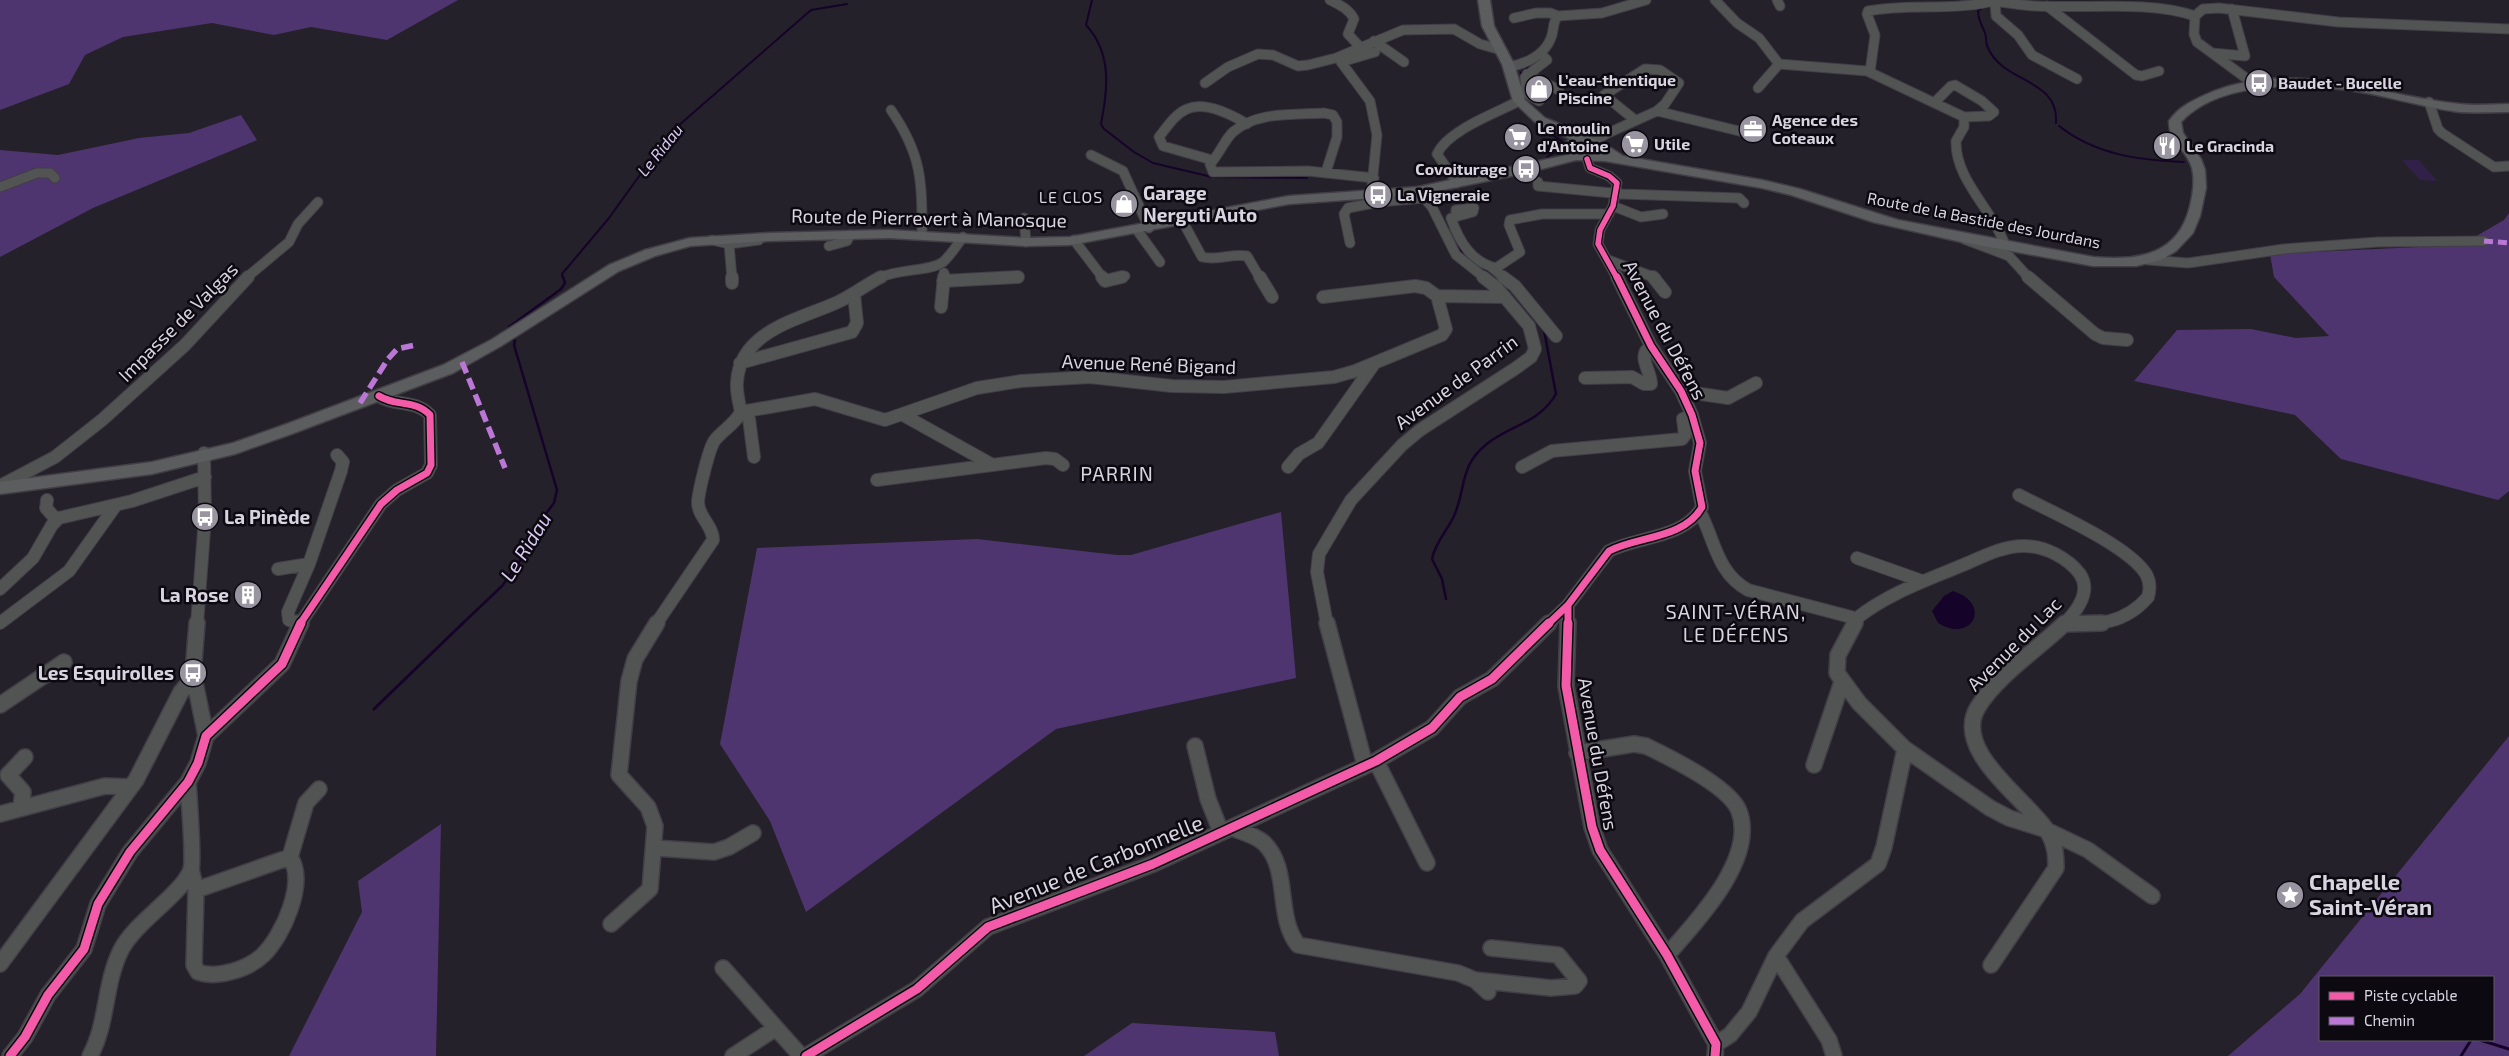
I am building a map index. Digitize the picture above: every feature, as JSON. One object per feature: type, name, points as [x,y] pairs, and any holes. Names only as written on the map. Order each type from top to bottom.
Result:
[{"type":"main road","points":[[1484,0],[1488,26],[1509,67],[1519,101],[1528,111],[1584,149]]},
{"type":"main road","name":"Route de la Bastide des Jourdans","points":[[1584,149],[1622,162],[1772,186],[1878,219],[2005,245],[2098,262],[2118,263],[2148,260],[2175,246],[2187,230],[2196,212],[2198,167],[2179,138],[2174,124],[2176,118],[2187,108],[2222,92],[2254,84],[2339,85],[2465,108],[2509,108]]},
{"type":"main road","name":"Route de Pierrevert à Manosque","points":[[198,455],[288,429],[429,378],[462,362],[596,278],[623,264],[667,247],[710,239],[850,235],[922,234],[1026,242],[1074,240],[1143,229],[1289,200],[1371,195],[1425,199],[1458,183],[1545,164],[1584,149]]},
{"type":"main road","name":"Route de Pierrevert à Manosque","points":[[198,455],[347,407]]},
{"type":"main road","points":[[0,487],[152,468],[198,455]]},
{"type":"street","points":[[1330,0],[1352,13],[1354,19],[1348,34],[1361,48]]},
{"type":"street","points":[[1514,18],[1536,13],[1558,16],[1602,13],[1646,0]]},
{"type":"street","points":[[1715,0],[1736,23],[1759,38],[1779,64],[1836,67],[1870,72],[1964,117],[1989,116],[1994,112],[1982,101],[1955,85],[1951,86],[1935,102]]},
{"type":"street","points":[[2228,9],[2240,0]]},
{"type":"street","points":[[1870,72],[1875,35],[1867,14],[1868,11],[1908,6],[1968,6],[1995,1],[2047,6],[2096,3],[2180,9],[2228,9],[2333,21],[2509,29]]},
{"type":"street","points":[[1995,1],[1996,16],[2018,35],[2030,53],[2077,79]]},
{"type":"street","points":[[2047,6],[2134,74],[2142,76],[2159,71]]},
{"type":"street","points":[[2180,9],[2195,16]]},
{"type":"street","points":[[2202,9],[2195,16],[2195,39],[2254,84]]},
{"type":"street","points":[[2212,53],[2245,56],[2228,9]]},
{"type":"street","points":[[1509,67],[1519,65],[1539,55],[1549,46],[1553,35],[1554,20],[1558,16]]},
{"type":"street","points":[[1205,83],[1228,67],[1258,54],[1270,54],[1303,66],[1361,48],[1403,30],[1451,29],[1480,44],[1500,50]]},
{"type":"street","points":[[1374,41],[1404,62]]},
{"type":"street","points":[[1371,195],[1377,135],[1382,128],[1378,103],[1370,101],[1341,62],[1375,52]]},
{"type":"street","points":[[1538,101],[1526,91],[1525,77],[1547,60],[1539,55]]},
{"type":"street","points":[[1758,88],[1779,64]]},
{"type":"street","points":[[1616,194],[1614,179],[1590,168],[1584,149],[1635,120],[1657,111],[1665,104],[1679,84],[1660,70],[1645,69],[1605,93],[1604,97],[1635,120]]},
{"type":"street","points":[[1527,74],[1558,90]]},
{"type":"street","points":[[1458,183],[1437,154],[1438,148],[1449,138],[1519,101]]},
{"type":"street","points":[[2429,102],[2438,129],[2442,134],[2494,167],[2509,166]]},
{"type":"street","points":[[1212,160],[1163,146],[1160,143],[1159,137],[1185,110],[1193,108],[1226,113],[1247,124]]},
{"type":"street","points":[[891,110],[910,139],[920,165],[922,234]]},
{"type":"street","points":[[1657,111],[1743,132]]},
{"type":"street","points":[[1326,172],[1326,161],[1338,138],[1340,129],[1333,115],[1324,113],[1268,116],[1247,124],[1232,133],[1220,154],[1212,160],[1210,167],[1213,172],[1272,170],[1326,172],[1374,178]]},
{"type":"street","points":[[1964,117],[1965,125],[1956,141],[1960,163],[1968,181],[2001,230],[2005,245]]},
{"type":"street","points":[[1091,155],[1123,171],[1143,229],[1160,262]]},
{"type":"street","points":[[0,187],[42,172],[50,173],[55,178]]},
{"type":"street","points":[[1538,182],[1538,186],[1616,194],[1739,198],[1744,203]]},
{"type":"street","name":"Avenue du Défens","points":[[1616,194],[1611,210],[1600,230],[1598,241],[1651,346],[1681,391],[1692,415],[1700,443],[1695,467],[1701,493],[1702,507],[1700,512]]},
{"type":"street","points":[[1350,243],[1344,214],[1348,208],[1379,202],[1425,199],[1454,214],[1462,244],[1476,258],[1515,286],[1556,336]]},
{"type":"street","name":"Avenue de Parrin","points":[[1425,199],[1456,254],[1504,297],[1531,330],[1535,345],[1531,356],[1516,368],[1420,430],[1402,445],[1351,500],[1319,554],[1317,572],[1320,602],[1371,763],[1427,863]]},
{"type":"street","name":"Impasse de Valgas","points":[[0,487],[55,457],[114,410],[185,345],[238,285],[288,242],[298,224],[318,202]]},
{"type":"street","points":[[1491,267],[1499,267],[1519,253],[1519,248],[1509,225],[1510,220],[1514,216],[1611,210],[1638,216],[1663,214]]},
{"type":"street","points":[[1024,218],[1026,242]]},
{"type":"street","points":[[1182,220],[1202,257],[1212,259],[1239,255],[1247,256],[1272,297]]},
{"type":"street","points":[[1952,234],[2009,256],[2028,277],[2095,334],[2103,338],[2127,340]]},
{"type":"street","points":[[829,246],[847,241],[850,235]]},
{"type":"street","points":[[710,239],[729,244],[768,237]]},
{"type":"street","points":[[754,457],[736,383],[740,363],[745,354],[782,324],[854,294],[894,271],[936,265],[945,260],[962,237]]},
{"type":"street","points":[[1074,240],[1105,281],[1125,276]]},
{"type":"street","points":[[2148,260],[2188,263],[2284,249],[2378,242],[2484,241]]},
{"type":"street","points":[[729,244],[732,283]]},
{"type":"street","points":[[941,307],[945,260]]},
{"type":"street","points":[[1608,260],[1656,278],[1665,292]]},
{"type":"street","points":[[943,281],[1018,277]]},
{"type":"street","points":[[1323,297],[1415,286],[1426,288],[1437,296],[1504,297]]},
{"type":"street","points":[[740,363],[852,332],[856,328],[857,323],[854,294]]},
{"type":"street","name":"Avenue René Bigand","points":[[744,411],[815,399],[880,420],[903,415],[976,388],[1021,381],[1090,377],[1192,387],[1242,387],[1334,377],[1374,364],[1444,333],[1446,328],[1437,296]]},
{"type":"street","points":[[1585,378],[1632,377],[1649,384],[1652,382],[1643,355],[1645,350],[1651,346]]},
{"type":"street","points":[[1288,467],[1299,454],[1318,443],[1374,364]]},
{"type":"street","points":[[1681,391],[1728,398],[1756,382]]},
{"type":"street","points":[[206,736],[279,667],[288,654],[300,624],[381,504],[397,490],[423,477],[431,465],[431,421],[426,410],[413,404],[386,400],[379,396]]},
{"type":"street","points":[[611,924],[650,890],[655,848],[655,826],[648,808],[619,775],[629,681],[635,660],[643,643],[713,540],[713,533],[700,512],[698,501],[713,442],[744,411]]},
{"type":"street","points":[[903,415],[991,464]]},
{"type":"street","points":[[1522,467],[1539,456],[1552,451],[1682,439],[1685,435],[1683,419],[1692,415]]},
{"type":"street","points":[[10,1056],[25,1037],[48,995],[84,949],[98,904],[121,866],[145,832],[188,782],[198,763],[206,736],[194,677],[205,477],[198,455]]},
{"type":"street","points":[[300,624],[289,620],[287,615],[309,564],[343,465],[341,458],[337,455]]},
{"type":"street","points":[[877,480],[991,464],[1051,458],[1063,465]]},
{"type":"street","points":[[0,589],[31,561],[43,543],[51,524],[59,518],[116,505],[205,477]]},
{"type":"street","points":[[2019,495],[2117,548],[2140,565],[2148,578],[2148,597],[2135,612],[2103,624],[2064,624]]},
{"type":"street","points":[[46,500],[46,508],[53,516],[59,518]]},
{"type":"street","points":[[0,623],[69,571],[116,505]]},
{"type":"street","points":[[1568,605],[1609,551],[1629,542],[1676,530],[1700,512],[1722,567],[1735,584],[1748,590],[1855,619],[1838,655],[1836,669],[1842,682],[1859,703],[1905,749],[1990,808],[2009,818],[2044,829],[2088,850],[2152,896]]},
{"type":"street","name":"Avenue du Lac","points":[[1855,619],[1879,601],[1922,580],[2010,548],[2029,546],[2046,550],[2071,565],[2084,581],[2085,591],[2082,600],[2064,624],[1982,702],[1972,722],[1975,743],[1983,758],[2001,782],[2034,813],[2056,850],[2056,868],[1991,965]]},
{"type":"street","points":[[1857,558],[1922,580]]},
{"type":"street","points":[[278,569],[309,564]]},
{"type":"street","name":"Avenue du Défens","points":[[1568,605],[1566,686],[1592,827],[1600,850],[1667,955],[1716,1050]]},
{"type":"street","name":"Avenue de Carbonnelle","points":[[806,1056],[917,989],[988,927],[1153,864],[1371,763],[1432,728],[1460,697],[1492,679],[1568,605]]},
{"type":"street","points":[[0,705],[64,662]]},
{"type":"street","points":[[0,964],[131,787],[181,692],[194,677]]},
{"type":"street","points":[[1814,765],[1842,682]]},
{"type":"street","points":[[1577,753],[1634,744],[1646,746],[1717,788],[1730,798],[1740,810],[1742,835],[1732,866],[1714,898],[1667,955]]},
{"type":"street","points":[[1195,746],[1208,799],[1226,830],[1252,836],[1268,847],[1284,894],[1290,937],[1298,944],[1458,973],[1475,980],[1551,988],[1575,986],[1579,981],[1578,977],[1558,954],[1491,948]]},
{"type":"street","points":[[1716,1050],[1749,1012],[1776,956],[1802,921],[1878,864],[1884,847],[1905,749]]},
{"type":"street","points":[[22,808],[24,796],[21,786],[8,775],[25,757]]},
{"type":"street","points":[[188,782],[191,869],[196,890],[195,969],[202,974],[209,975],[236,970],[264,955],[276,940],[297,886],[296,866],[290,858]]},
{"type":"street","points":[[0,814],[105,786],[131,787]]},
{"type":"street","points":[[290,858],[304,807],[319,789]]},
{"type":"street","points":[[655,848],[714,852],[729,847],[753,833]]},
{"type":"street","points":[[196,890],[274,860],[290,858]]},
{"type":"street","points":[[90,1056],[104,1023],[114,968],[123,946],[191,869]]},
{"type":"street","points":[[1776,956],[1828,1040],[1834,1056]]},
{"type":"street","points":[[723,968],[801,1056]]},
{"type":"street","points":[[1475,980],[1488,992]]},
{"type":"street","points":[[733,1056],[776,1028]]},
{"type":"shaded area","points":[[0,0],[458,0],[387,40],[311,27],[274,35],[212,23],[123,37],[85,55],[69,84],[0,110]]},
{"type":"shaded area","points":[[241,115],[257,140],[93,208],[0,257],[0,150],[58,155],[139,138],[189,133]]},
{"type":"shaded area","points":[[2402,160],[2419,160],[2437,181],[2420,180]]},
{"type":"shaded area","points":[[2509,213],[2509,491],[2498,500],[2341,459],[2295,415],[2134,381],[2177,330],[2251,329],[2296,338],[2329,336],[2274,277],[2270,254],[2461,245],[2504,220]]},
{"type":"shaded area","points":[[1281,512],[1296,678],[1056,729],[806,912],[770,821],[720,744],[757,548],[977,539],[1131,555]]},
{"type":"shaded area","points":[[1953,591],[1965,597],[1972,604],[1975,612],[1973,620],[1968,626],[1960,629],[1950,628],[1938,623],[1932,611],[1944,596]]},
{"type":"shaded area","points":[[2509,736],[2509,1056],[2228,1056],[2300,994]]},
{"type":"shaded area","points":[[441,824],[436,1056],[289,1056],[362,912],[358,881]]},
{"type":"shaded area","points":[[1132,1023],[1275,1032],[1279,1056],[1084,1056]]},
{"type":"waterway","points":[[1092,0],[1086,25],[1100,47],[1104,59],[1106,85],[1101,124],[1104,129],[1134,152],[1153,163],[1212,177],[1307,178]]},
{"type":"waterway","name":"Le Ridau","points":[[563,278],[562,274],[609,218],[670,133],[811,10],[847,4]]},
{"type":"waterway","points":[[1983,7],[1978,11],[1978,14],[1986,35],[1988,48],[1996,60],[2006,69],[2040,89],[2049,97],[2055,108],[2056,123]]},
{"type":"waterway","points":[[1521,87],[1521,73],[1535,63]]},
{"type":"waterway","points":[[1541,115],[1552,121]]},
{"type":"waterway","points":[[1536,124],[1562,141],[1560,149],[1547,157]]},
{"type":"waterway","points":[[2059,126],[2073,136],[2103,150],[2150,160],[2184,162]]},
{"type":"waterway","points":[[1582,134],[1593,134]]},
{"type":"waterway","points":[[1448,226],[1450,233]]},
{"type":"waterway","points":[[1456,244],[1467,257],[1494,275]]},
{"type":"waterway","name":"Le Ridau","points":[[509,332],[509,327],[561,289],[565,283],[563,277]]},
{"type":"waterway","points":[[1446,599],[1442,579],[1432,559],[1441,538],[1453,518],[1467,469],[1478,452],[1488,443],[1534,417],[1542,411],[1556,394],[1544,330]]},
{"type":"waterway","name":"Le Ridau","points":[[462,624],[502,586],[525,554],[538,524],[554,503],[557,490],[514,345],[515,341],[512,338]]},
{"type":"waterway","name":"Le Ridau","points":[[374,709],[463,623]]},
{"type":"waterway","points":[[2461,1056],[2470,1041]]},
{"type":"waterway","points":[[2483,1041],[2509,1049]]},
{"type":"marked path","points":[[2484,241],[2509,243]]},
{"type":"marked path","points":[[360,403],[388,359],[397,349],[415,345]]},
{"type":"marked path","points":[[462,362],[505,468]]},
{"type":"cycle path","points":[[1587,159],[1590,168],[1609,176],[1617,183],[1613,206],[1600,230],[1598,244],[1624,290],[1651,346],[1681,391],[1692,415],[1700,443],[1695,471],[1702,507],[1697,516],[1676,530],[1619,546],[1609,551],[1597,564],[1568,605],[1566,686],[1592,827],[1600,850],[1667,955],[1716,1044],[1715,1056]]},
{"type":"cycle path","points":[[10,1056],[25,1037],[48,995],[84,949],[98,904],[130,852],[188,782],[198,763],[206,736],[282,664],[300,624],[381,504],[397,490],[427,473],[431,465],[430,415],[417,405],[390,401],[379,396]]},
{"type":"cycle path","points":[[806,1056],[917,989],[988,927],[1153,864],[1376,761],[1432,728],[1460,697],[1492,679],[1568,605]]},
{"type":"place","name":"Baudet - Bucelle","points":[[2259,83]]},
{"type":"place","name":"L’eau-thentique Piscine","points":[[1539,89]]},
{"type":"place","name":"Agence des Coteaux","points":[[1753,129]]},
{"type":"place","name":"Le moulin d'Antoine","points":[[1518,137]]},
{"type":"place","name":"Utile","points":[[1635,144]]},
{"type":"place","name":"Le Gracinda","points":[[2167,146]]},
{"type":"place","name":"Covoiturage","points":[[1526,169]]},
{"type":"place","name":"La Vigneraie","points":[[1378,195]]},
{"type":"place","name":"Garage Nerguti Auto","points":[[1124,204]]},
{"type":"place","name":"La Pinède","points":[[205,517]]},
{"type":"place","name":"La Rose","points":[[248,595]]},
{"type":"place","name":"Les Esquirolles","points":[[193,673]]},
{"type":"place","name":"Chapelle Saint-Véran","points":[[2290,895]]},
{"type":"district","name":"LE CLOS","points":[[1071,197]]},
{"type":"district","name":"PARRIN","points":[[1117,474]]},
{"type":"district","name":"SAINT-VÉRAN, LE DÉFENS","points":[[1736,624]]}]
